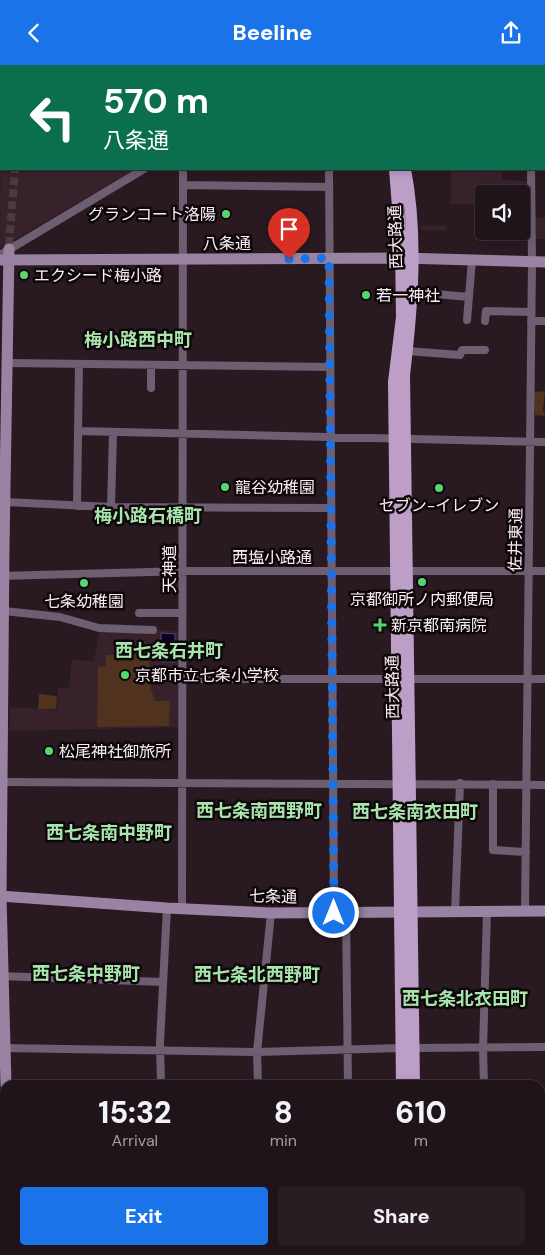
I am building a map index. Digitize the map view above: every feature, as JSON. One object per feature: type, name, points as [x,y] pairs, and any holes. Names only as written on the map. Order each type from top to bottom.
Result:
[{"type":"main road","name":"西大路通","points":[[395,170],[413,292],[404,375],[400,439]]},
{"type":"main road","name":"西大路通","points":[[403,1080],[407,1048],[407,912],[400,439],[395,366],[402,317],[411,206],[405,170]]},
{"type":"main road","name":"西大路通","points":[[407,1048],[413,1080]]},
{"type":"street","points":[[5,1080],[2,1048],[1,896],[3,782],[2,651],[4,611],[2,576],[3,431],[8,363],[5,254],[142,170]]},
{"type":"street","name":"天神道","points":[[182,909],[182,259],[184,170]]},
{"type":"street","points":[[329,170],[334,783],[348,1080]]},
{"type":"street","name":"佐井東通","points":[[525,912],[532,261],[531,170]]},
{"type":"street","points":[[183,185],[330,187]]},
{"type":"street","name":"八条通","points":[[5,254],[182,259],[407,258],[545,262]]},
{"type":"street","points":[[467,319],[472,259]]},
{"type":"street","points":[[413,292],[469,297]]},
{"type":"street","points":[[485,321],[486,311],[531,312]]},
{"type":"street","points":[[531,321],[545,321]]},
{"type":"street","points":[[407,351],[460,355],[462,350],[485,350]]},
{"type":"street","points":[[8,363],[330,367]]},
{"type":"street","points":[[77,506],[79,364]]},
{"type":"street","points":[[151,365],[151,388]]},
{"type":"street","points":[[78,431],[545,442]]},
{"type":"street","points":[[111,507],[113,433]]},
{"type":"street","points":[[4,502],[111,507],[331,508]]},
{"type":"street","name":"西塩小路通","points":[[2,576],[182,571],[545,571]]},
{"type":"street","points":[[4,611],[60,617],[100,627],[153,630]]},
{"type":"street","points":[[139,613],[182,613]]},
{"type":"street","points":[[183,679],[545,679]]},
{"type":"street","points":[[3,782],[181,781],[545,785]]},
{"type":"street","points":[[454,912],[460,783]]},
{"type":"street","points":[[493,784],[493,850],[526,852]]},
{"type":"street","name":"七条通","points":[[1,896],[167,909],[271,913],[545,911]]},
{"type":"street","points":[[161,1080],[167,909]]},
{"type":"street","points":[[484,1080],[482,1049],[487,912]]},
{"type":"street","points":[[258,1080],[258,1052],[271,913]]},
{"type":"street","points":[[2,975],[163,982]]},
{"type":"street","points":[[2,1048],[258,1052],[545,1047]]},
{"type":"shaded area","points":[[1,170],[134,170],[0,248]]},
{"type":"shaded area","points":[[451,170],[502,170],[502,180],[528,181],[528,185],[475,185],[475,205],[451,204]]},
{"type":"shaded area","points":[[534,217],[545,218],[545,239],[534,239]]},
{"type":"shaded area","points":[[422,225],[446,226],[446,231],[422,230]]},
{"type":"shaded area","points":[[545,391],[543,410],[545,416],[535,415],[534,392]]},
{"type":"shaded area","name":"京都市立七条小学校","points":[[100,626],[179,631],[179,727],[9,731],[10,707],[57,710],[58,688],[69,688],[72,660],[94,661]]},
{"type":"shaded area","points":[[161,633],[175,634],[175,662],[161,662]]},
{"type":"shaded area","points":[[106,655],[149,655],[149,683],[155,701],[170,701],[169,726],[97,727],[98,667],[106,666]]},
{"type":"shaded area","points":[[39,694],[57,696],[56,709],[38,709]]},
{"type":"tunnel","points":[[9,245],[15,170]]},
{"type":"place","name":"グランコート洛陽","points":[[226,214]]},
{"type":"place","name":"エクシード梅小路","points":[[24,275]]},
{"type":"place","name":"若一神社","points":[[366,295]]},
{"type":"place","name":"龍谷幼稚園","points":[[225,487]]},
{"type":"place","name":"セブン-イレブン","points":[[439,488]]},
{"type":"place","name":"京都御所ノ内郵便局","points":[[422,582]]},
{"type":"place","name":"七条幼稚園","points":[[84,583]]},
{"type":"place","name":"新京都南病院","points":[[380,625]]},
{"type":"place","name":"京都市立七条小学校","points":[[125,675]]},
{"type":"place","name":"松尾神社御旅所","points":[[49,751]]},
{"type":"district","name":"梅小路西中町","points":[[138,340]]},
{"type":"district","name":"梅小路石橋町","points":[[148,516]]},
{"type":"district","name":"西七条石井町","points":[[169,651]]},
{"type":"district","name":"西七条南西野町","points":[[259,811]]},
{"type":"district","name":"西七条南衣田町","points":[[415,812]]},
{"type":"district","name":"西七条南中野町","points":[[109,833]]},
{"type":"district","name":"西七条中野町","points":[[86,974]]},
{"type":"district","name":"西七条北西野町","points":[[257,975]]},
{"type":"district","name":"西七条北衣田町","points":[[465,999]]},
{"type":"route","points":[[289,259],[329,258],[334,679],[334,913]]}]
